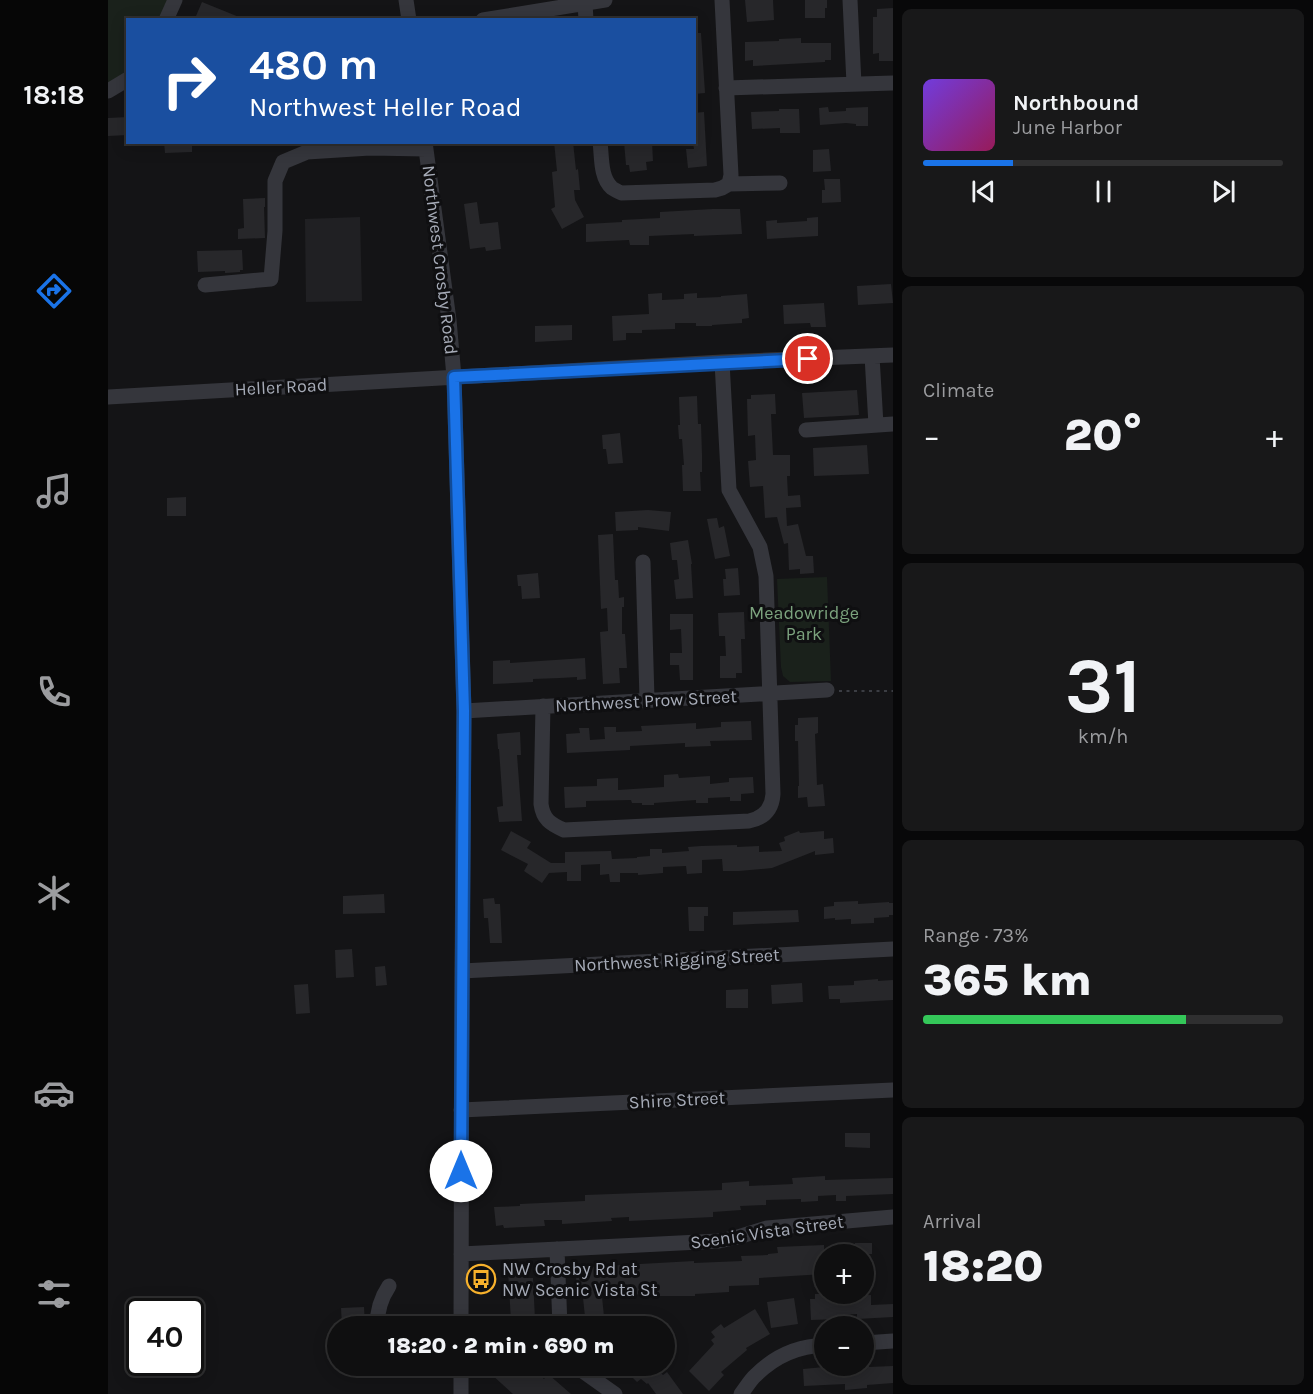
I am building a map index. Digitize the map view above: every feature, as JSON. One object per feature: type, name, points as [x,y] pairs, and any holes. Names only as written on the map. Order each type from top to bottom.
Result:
[{"type":"street","points":[[167,18],[175,0]]},
{"type":"street","points":[[406,0],[409,18]]},
{"type":"street","points":[[495,18],[605,0]]},
{"type":"street","points":[[722,0],[731,175],[729,184]]},
{"type":"street","points":[[850,0],[854,84]]},
{"type":"street","points":[[585,3],[586,18]]},
{"type":"street","points":[[108,91],[126,80]]},
{"type":"street","points":[[726,88],[893,83]]},
{"type":"street","points":[[600,144],[606,180],[612,188],[621,193],[715,190],[729,184],[780,183]]},
{"type":"street","points":[[205,285],[272,279],[275,181],[283,162],[307,152],[426,146]]},
{"type":"street","name":"Northwest Crosby Road","points":[[426,146],[449,320],[454,377],[464,711],[461,1316]]},
{"type":"street","name":"Heller Road","points":[[108,397],[722,362],[893,355]]},
{"type":"street","points":[[872,356],[876,425]]},
{"type":"street","points":[[543,706],[542,811],[546,820],[564,830],[749,821],[764,815],[772,801],[766,576],[760,547],[729,490],[722,362]]},
{"type":"street","points":[[806,430],[893,424]]},
{"type":"street","points":[[643,562],[647,699]]},
{"type":"street","name":"Northwest Prow Street","points":[[464,711],[827,690]]},
{"type":"street","name":"Northwest Rigging Street","points":[[462,971],[893,949]]},
{"type":"street","name":"Shire Street","points":[[461,1110],[893,1090]]},
{"type":"street","name":"Scenic Vista Street","points":[[461,1254],[719,1241],[738,1238],[767,1228],[893,1217]]},
{"type":"street","points":[[557,1249],[560,1316]]},
{"type":"street","points":[[378,1316],[383,1295],[389,1286]]},
{"type":"street","points":[[874,1342],[893,1341]]},
{"type":"street","points":[[741,1394],[755,1376],[778,1358],[801,1348],[814,1346]]},
{"type":"street","points":[[461,1376],[461,1394]]},
{"type":"street","points":[[590,1376],[615,1394]]},
{"type":"path","points":[[827,690],[893,691]]},
{"type":"shaded area","points":[[360,217],[362,301],[306,302],[305,219]]},
{"type":"green space","points":[[108,0],[175,0],[166,18],[126,18],[126,80],[108,91]]},
{"type":"green space","name":"Meadowridge Park","points":[[827,577],[831,681],[790,682],[783,676],[781,667],[777,579]]},
{"type":"building","points":[[745,0],[773,0],[774,20],[747,22]]},
{"type":"building","points":[[805,0],[827,0],[825,18],[805,18]]},
{"type":"building","points":[[202,2],[242,18],[200,18],[196,16]]},
{"type":"building","points":[[893,8],[893,61],[879,61],[879,53],[873,54],[873,17],[877,17],[877,9]]},
{"type":"building","points":[[696,33],[701,33],[705,93],[696,94]]},
{"type":"building","points":[[801,38],[801,43],[831,43],[831,60],[753,66],[753,60],[745,61],[745,42]]},
{"type":"building","points":[[828,107],[829,112],[846,111],[846,108],[868,107],[868,126],[846,123],[820,125],[819,108]]},
{"type":"building","points":[[779,109],[799,109],[800,133],[780,133],[780,128],[752,129],[751,112],[779,111]]},
{"type":"building","points":[[704,112],[707,166],[688,168],[686,149],[694,149],[693,144],[696,144],[696,113]]},
{"type":"building","points":[[126,117],[126,135],[108,136],[108,118]]},
{"type":"building","points":[[164,144],[192,144],[192,152],[165,153]]},
{"type":"building","points":[[554,144],[573,144],[580,190],[574,190],[575,200],[584,217],[562,229],[551,209],[555,207],[552,172],[557,171]]},
{"type":"building","points":[[624,144],[652,144],[653,161],[646,162],[647,170],[630,172],[629,165],[626,165]]},
{"type":"building","points":[[829,149],[831,171],[813,172],[813,150]]},
{"type":"building","points":[[824,179],[840,179],[841,202],[822,203],[822,190],[825,190]]},
{"type":"building","points":[[265,198],[265,238],[238,239],[238,229],[244,228],[243,199]]},
{"type":"building","points":[[477,202],[480,224],[498,222],[501,249],[486,251],[485,247],[470,249],[464,204]]},
{"type":"building","points":[[740,209],[742,234],[649,236],[649,245],[630,245],[629,240],[586,242],[586,224],[660,218],[660,212]]},
{"type":"building","points":[[818,217],[818,236],[767,239],[766,221],[777,220],[777,223],[807,221],[807,218]]},
{"type":"building","points":[[242,250],[243,270],[240,272],[198,272],[197,251]]},
{"type":"building","points":[[891,284],[893,303],[858,305],[857,286]]},
{"type":"building","points":[[662,293],[662,300],[684,299],[684,294],[697,293],[697,298],[747,294],[749,318],[742,319],[742,323],[712,326],[675,323],[675,329],[626,333],[626,340],[613,341],[612,316],[649,314],[648,294]]},
{"type":"building","points":[[824,303],[826,327],[811,327],[810,323],[784,324],[783,305]]},
{"type":"building","points":[[572,325],[572,340],[535,342],[535,326]]},
{"type":"building","points":[[857,390],[859,415],[804,418],[802,393]]},
{"type":"building","points":[[775,394],[776,414],[771,414],[773,455],[790,455],[790,476],[787,476],[788,496],[800,495],[801,507],[786,508],[787,526],[798,524],[806,556],[813,556],[814,573],[800,574],[800,569],[789,570],[788,543],[784,544],[777,517],[765,518],[763,486],[750,487],[748,461],[756,460],[755,435],[748,436],[747,399],[751,399],[751,395]]},
{"type":"building","points":[[697,396],[698,424],[701,424],[701,491],[683,491],[682,465],[684,465],[682,439],[679,439],[678,425],[680,425],[679,397]]},
{"type":"building","points":[[620,433],[623,463],[608,464],[606,449],[603,449],[602,435]]},
{"type":"building","points":[[867,445],[869,474],[814,476],[813,448]]},
{"type":"building","points":[[186,497],[186,516],[167,516],[167,498]]},
{"type":"building","points":[[648,510],[671,512],[669,531],[638,527],[638,530],[616,531],[615,512]]},
{"type":"building","points":[[717,518],[719,528],[724,526],[730,556],[715,559],[707,519]]},
{"type":"building","points":[[613,534],[615,580],[618,580],[619,598],[624,597],[622,634],[625,634],[627,668],[619,668],[620,683],[603,684],[600,632],[608,631],[607,608],[601,609],[598,535]]},
{"type":"building","points":[[688,540],[692,564],[693,598],[676,599],[674,580],[679,579],[677,560],[672,560],[670,543]]},
{"type":"building","points":[[738,568],[740,595],[724,596],[725,569]]},
{"type":"building","points":[[538,573],[540,598],[522,599],[517,575]]},
{"type":"building","points":[[744,612],[745,639],[741,639],[742,673],[736,673],[736,678],[720,678],[720,656],[726,656],[725,636],[719,636],[718,613]]},
{"type":"building","points":[[670,614],[693,614],[693,680],[680,680],[679,665],[670,665],[670,653],[682,653],[681,629],[670,630]]},
{"type":"building","points":[[585,658],[586,679],[577,680],[577,677],[533,679],[533,682],[493,684],[493,661],[510,660],[510,663]]},
{"type":"building","points":[[818,717],[818,733],[815,734],[817,785],[823,784],[825,806],[808,807],[807,797],[798,798],[798,741],[795,741],[795,725],[798,725],[798,718]]},
{"type":"building","points":[[751,721],[752,740],[710,741],[711,746],[685,747],[685,743],[630,746],[630,750],[567,753],[566,734],[580,733],[579,728],[589,728],[590,740],[605,739],[604,727],[616,727],[616,732],[642,731],[641,726],[696,723],[696,729],[721,727],[721,722]]},
{"type":"building","points":[[520,732],[521,755],[517,755],[522,821],[499,822],[497,807],[503,806],[497,734]]},
{"type":"building","points":[[678,774],[679,778],[710,776],[710,784],[729,782],[729,778],[753,777],[754,793],[741,794],[741,801],[730,801],[730,797],[708,798],[708,803],[696,803],[696,800],[642,805],[642,803],[632,803],[631,800],[586,801],[586,807],[565,808],[564,787],[597,786],[597,779],[618,778],[618,790],[664,787],[664,775]]},
{"type":"building","points":[[511,831],[531,842],[527,848],[551,863],[565,863],[565,852],[611,851],[612,859],[650,856],[650,849],[662,849],[662,853],[689,851],[688,847],[701,846],[759,846],[759,852],[782,851],[779,843],[785,841],[784,837],[799,831],[800,833],[824,831],[824,839],[833,838],[834,853],[815,855],[815,851],[772,868],[739,871],[723,871],[722,859],[702,860],[702,873],[687,874],[686,866],[663,867],[663,873],[638,875],[638,873],[620,873],[620,882],[610,882],[609,874],[600,875],[600,864],[581,865],[581,881],[567,881],[567,872],[549,873],[542,883],[524,871],[528,864],[501,850]]},
{"type":"building","points":[[384,894],[385,913],[343,914],[343,896]]},
{"type":"building","points":[[494,898],[495,904],[500,904],[502,943],[490,943],[488,918],[484,918],[483,899]]},
{"type":"building","points":[[858,901],[858,904],[893,903],[893,915],[874,918],[874,923],[851,924],[851,919],[824,919],[824,907],[834,906],[834,902]]},
{"type":"building","points":[[688,907],[708,907],[708,916],[704,916],[704,931],[689,931]]},
{"type":"building","points":[[798,910],[799,922],[733,925],[733,912]]},
{"type":"building","points":[[352,949],[354,977],[336,978],[335,950]]},
{"type":"building","points":[[385,966],[387,985],[376,986],[375,967]]},
{"type":"building","points":[[878,979],[878,981],[893,980],[893,1000],[840,1003],[840,999],[829,999],[828,986],[854,985],[854,981]]},
{"type":"building","points":[[802,983],[803,1002],[772,1004],[771,985]]},
{"type":"building","points":[[308,984],[310,1013],[296,1014],[294,985]]},
{"type":"building","points":[[748,989],[748,1008],[726,1008],[726,990]]},
{"type":"building","points":[[845,1133],[870,1133],[870,1148],[845,1147]]},
{"type":"building","points":[[825,1176],[825,1180],[893,1178],[893,1194],[846,1196],[846,1201],[836,1201],[836,1195],[818,1196],[818,1201],[766,1200],[766,1205],[740,1206],[741,1210],[713,1212],[713,1217],[629,1221],[629,1217],[611,1218],[612,1221],[562,1224],[562,1220],[544,1220],[545,1226],[504,1228],[503,1225],[496,1226],[494,1207],[585,1201],[585,1195],[722,1190],[722,1183],[749,1181],[749,1186],[793,1184],[792,1178]]},
{"type":"building","points":[[814,1245],[814,1275],[759,1278],[759,1285],[729,1286],[729,1292],[695,1294],[695,1296],[644,1296],[644,1294],[602,1297],[604,1316],[585,1316],[583,1298],[577,1298],[576,1274],[586,1274],[586,1267],[694,1261],[694,1263],[742,1261],[741,1256],[778,1253],[777,1247]]},
{"type":"building","points":[[527,1269],[527,1278],[533,1278],[535,1316],[511,1316],[508,1270]]},
{"type":"building","points":[[794,1298],[798,1324],[771,1328],[767,1302]]},
{"type":"building","points":[[810,1299],[814,1299],[814,1304],[893,1304],[893,1317],[874,1318],[874,1316],[857,1316],[857,1314],[814,1316],[814,1320],[811,1320]]},
{"type":"building","points":[[364,1307],[364,1316],[341,1316],[341,1308]]},
{"type":"building","points":[[755,1309],[770,1334],[746,1348],[747,1350],[721,1372],[724,1375],[709,1391],[689,1371],[714,1344],[711,1340],[715,1337],[711,1332],[721,1324],[724,1328]]},
{"type":"building","points":[[893,1366],[893,1383],[845,1390],[845,1384],[804,1386],[803,1369],[814,1368],[814,1376],[874,1376],[874,1367]]},
{"type":"building","points":[[493,1376],[541,1376],[544,1379],[550,1376],[571,1394],[513,1394]]},
{"type":"building","points":[[631,1376],[670,1376],[683,1394],[656,1394],[648,1383],[641,1379],[637,1382]]},
{"type":"place","name":"NW Crosby Rd at NW Scenic Vista St","points":[[481,1279]]},
{"type":"route","points":[[461,1171],[464,711],[454,377],[808,359]]}]
